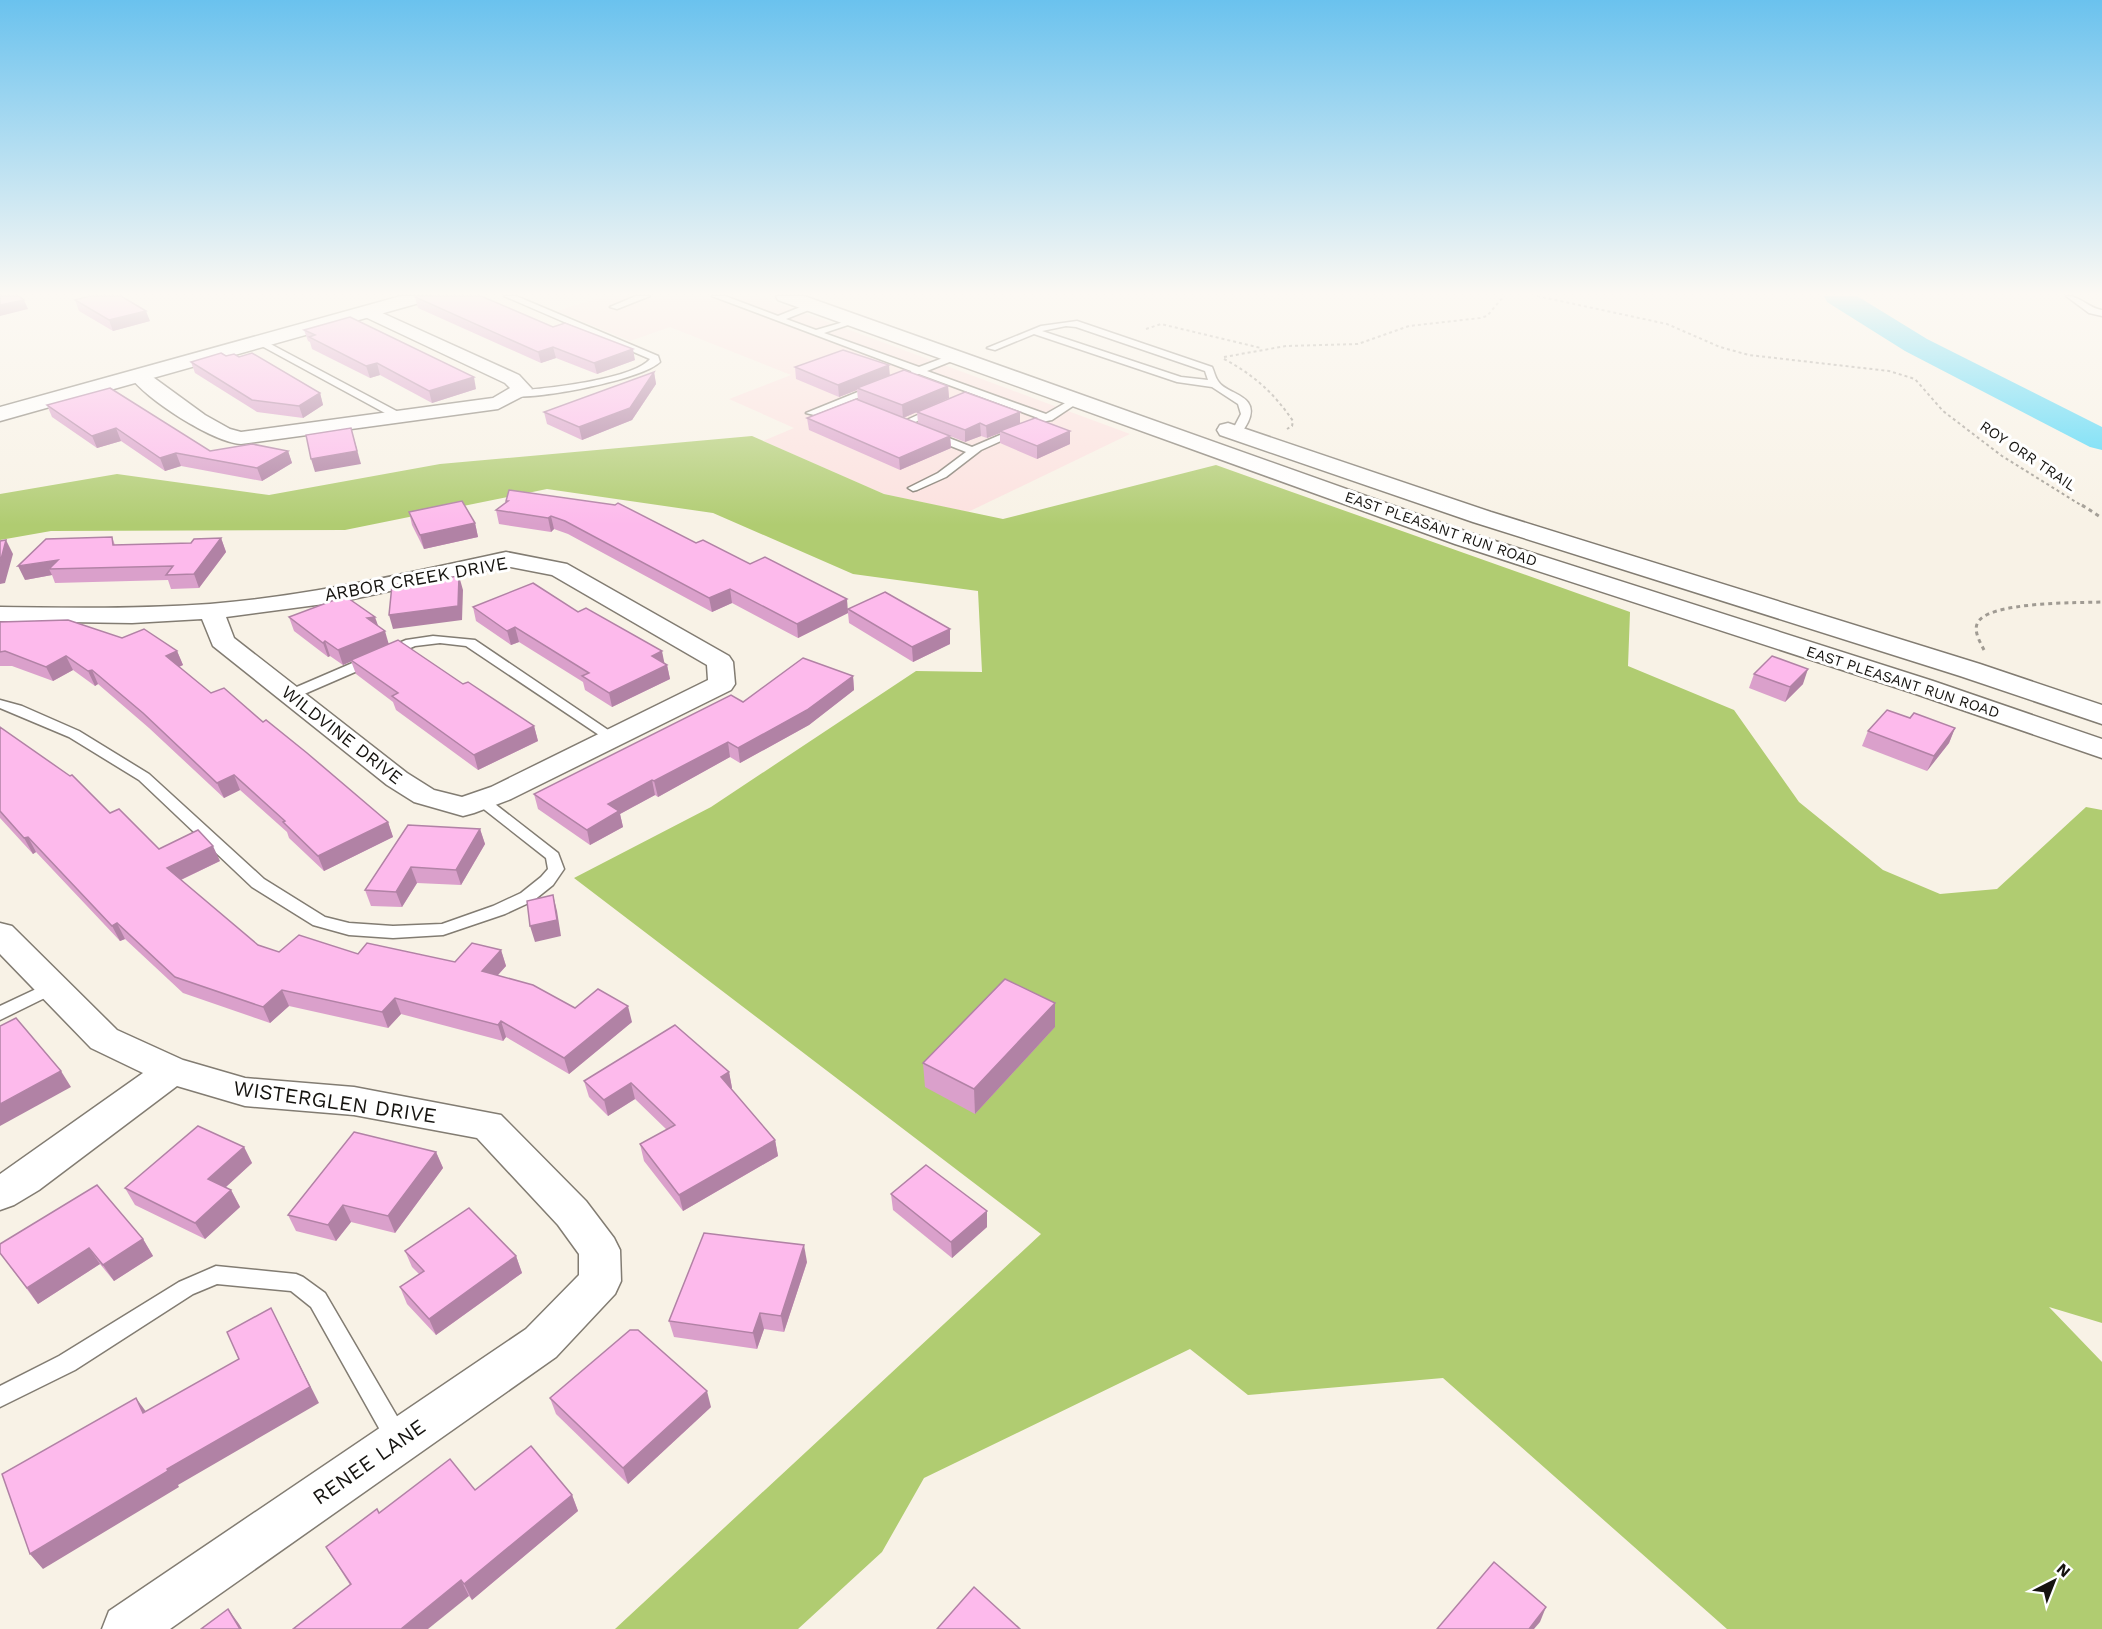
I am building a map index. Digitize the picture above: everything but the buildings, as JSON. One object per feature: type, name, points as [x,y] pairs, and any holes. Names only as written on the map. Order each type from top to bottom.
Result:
[{"type":"main road","points":[[0,414],[153,372]]},
{"type":"main road","name":"EAST PLEASANT RUN ROAD","points":[[997,372],[1464,539],[1923,687],[2102,750]]},
{"type":"main road","name":"EAST PLEASANT RUN ROAD","points":[[1061,372],[1482,517],[1758,603],[2102,715]]},
{"type":"main road","points":[[1210,447],[1236,433]]},
{"type":"main road","points":[[1737,627],[1758,603]]},
{"type":"street","points":[[139,376],[161,394],[215,429],[233,438],[255,438],[498,403],[522,389],[512,379],[497,372]]},
{"type":"street","name":"ARBOR CREEK DRIVE","points":[[0,614],[132,616],[212,611],[339,595],[506,560],[559,569],[720,662],[722,684],[491,797]]},
{"type":"street","name":"WILDVINE DRIVE","points":[[212,611],[222,641],[397,779],[424,796],[463,807],[491,797]]},
{"type":"street","name":"WISTERGLEN DRIVE","points":[[0,934],[104,1039],[172,1071],[245,1092],[354,1101],[488,1125],[579,1222],[599,1250],[600,1281]]},
{"type":"street","points":[[0,1194],[25,1179],[172,1071]]},
{"type":"street","name":"RENEE LANE","points":[[127,1629],[541,1343],[600,1281]]},
{"type":"lane","points":[[317,372],[400,417]]},
{"type":"lane","points":[[514,394],[556,392],[582,387],[631,372]]},
{"type":"lane","points":[[901,378],[916,372]]},
{"type":"lane","points":[[922,372],[1048,418]]},
{"type":"lane","points":[[1156,372],[1180,380],[1214,384],[1232,393],[1246,406],[1247,413],[1236,433]]},
{"type":"lane","points":[[1210,372],[1214,384]]},
{"type":"lane","points":[[811,412],[882,385]]},
{"type":"lane","points":[[967,397],[978,392]]},
{"type":"lane","points":[[843,400],[863,408]]},
{"type":"lane","points":[[913,488],[942,475],[973,451],[1048,418],[1077,400]]},
{"type":"lane","points":[[946,406],[898,422],[973,451]]},
{"type":"lane","points":[[290,695],[411,643],[429,639],[450,639],[470,644],[613,738]]},
{"type":"lane","points":[[0,704],[18,709],[74,734],[144,777],[258,883],[319,921],[349,929],[393,932],[443,929],[499,910],[527,897],[547,881],[556,869],[553,856],[491,797]]},
{"type":"lane","points":[[0,1014],[53,987]]},
{"type":"lane","points":[[0,1397],[67,1363],[186,1288],[206,1279],[216,1275],[272,1280],[296,1283],[318,1300],[399,1441]]},
{"type":"path","name":"ROY ORR TRAIL","points":[[1896,372],[1910,376],[1943,411],[2002,456],[2102,518]]},
{"type":"path","points":[[1988,657],[1976,628],[1978,620],[1986,613],[2026,606],[2102,602]]},
{"type":"shaded area","points":[[783,372],[963,372],[1130,434],[968,512],[884,494],[763,441],[794,428],[729,399],[791,375]]},
{"type":"green space","points":[[752,436],[884,494],[1003,519],[1216,465],[1630,612],[1628,666],[1734,710],[1799,802],[1883,870],[1940,894],[1997,889],[2086,807],[2102,810],[2102,1323],[2049,1307],[2102,1362],[2102,1629],[1727,1629],[1443,1378],[1248,1395],[1190,1349],[924,1478],[882,1552],[798,1629],[615,1629],[1041,1234],[574,878],[711,807],[916,671],[982,672],[978,591],[853,574],[713,513],[547,489],[345,530],[51,531],[0,540],[0,494],[117,474],[269,495],[440,464]]},
{"type":"waterway","points":[[1969,372],[2102,440]]}]
